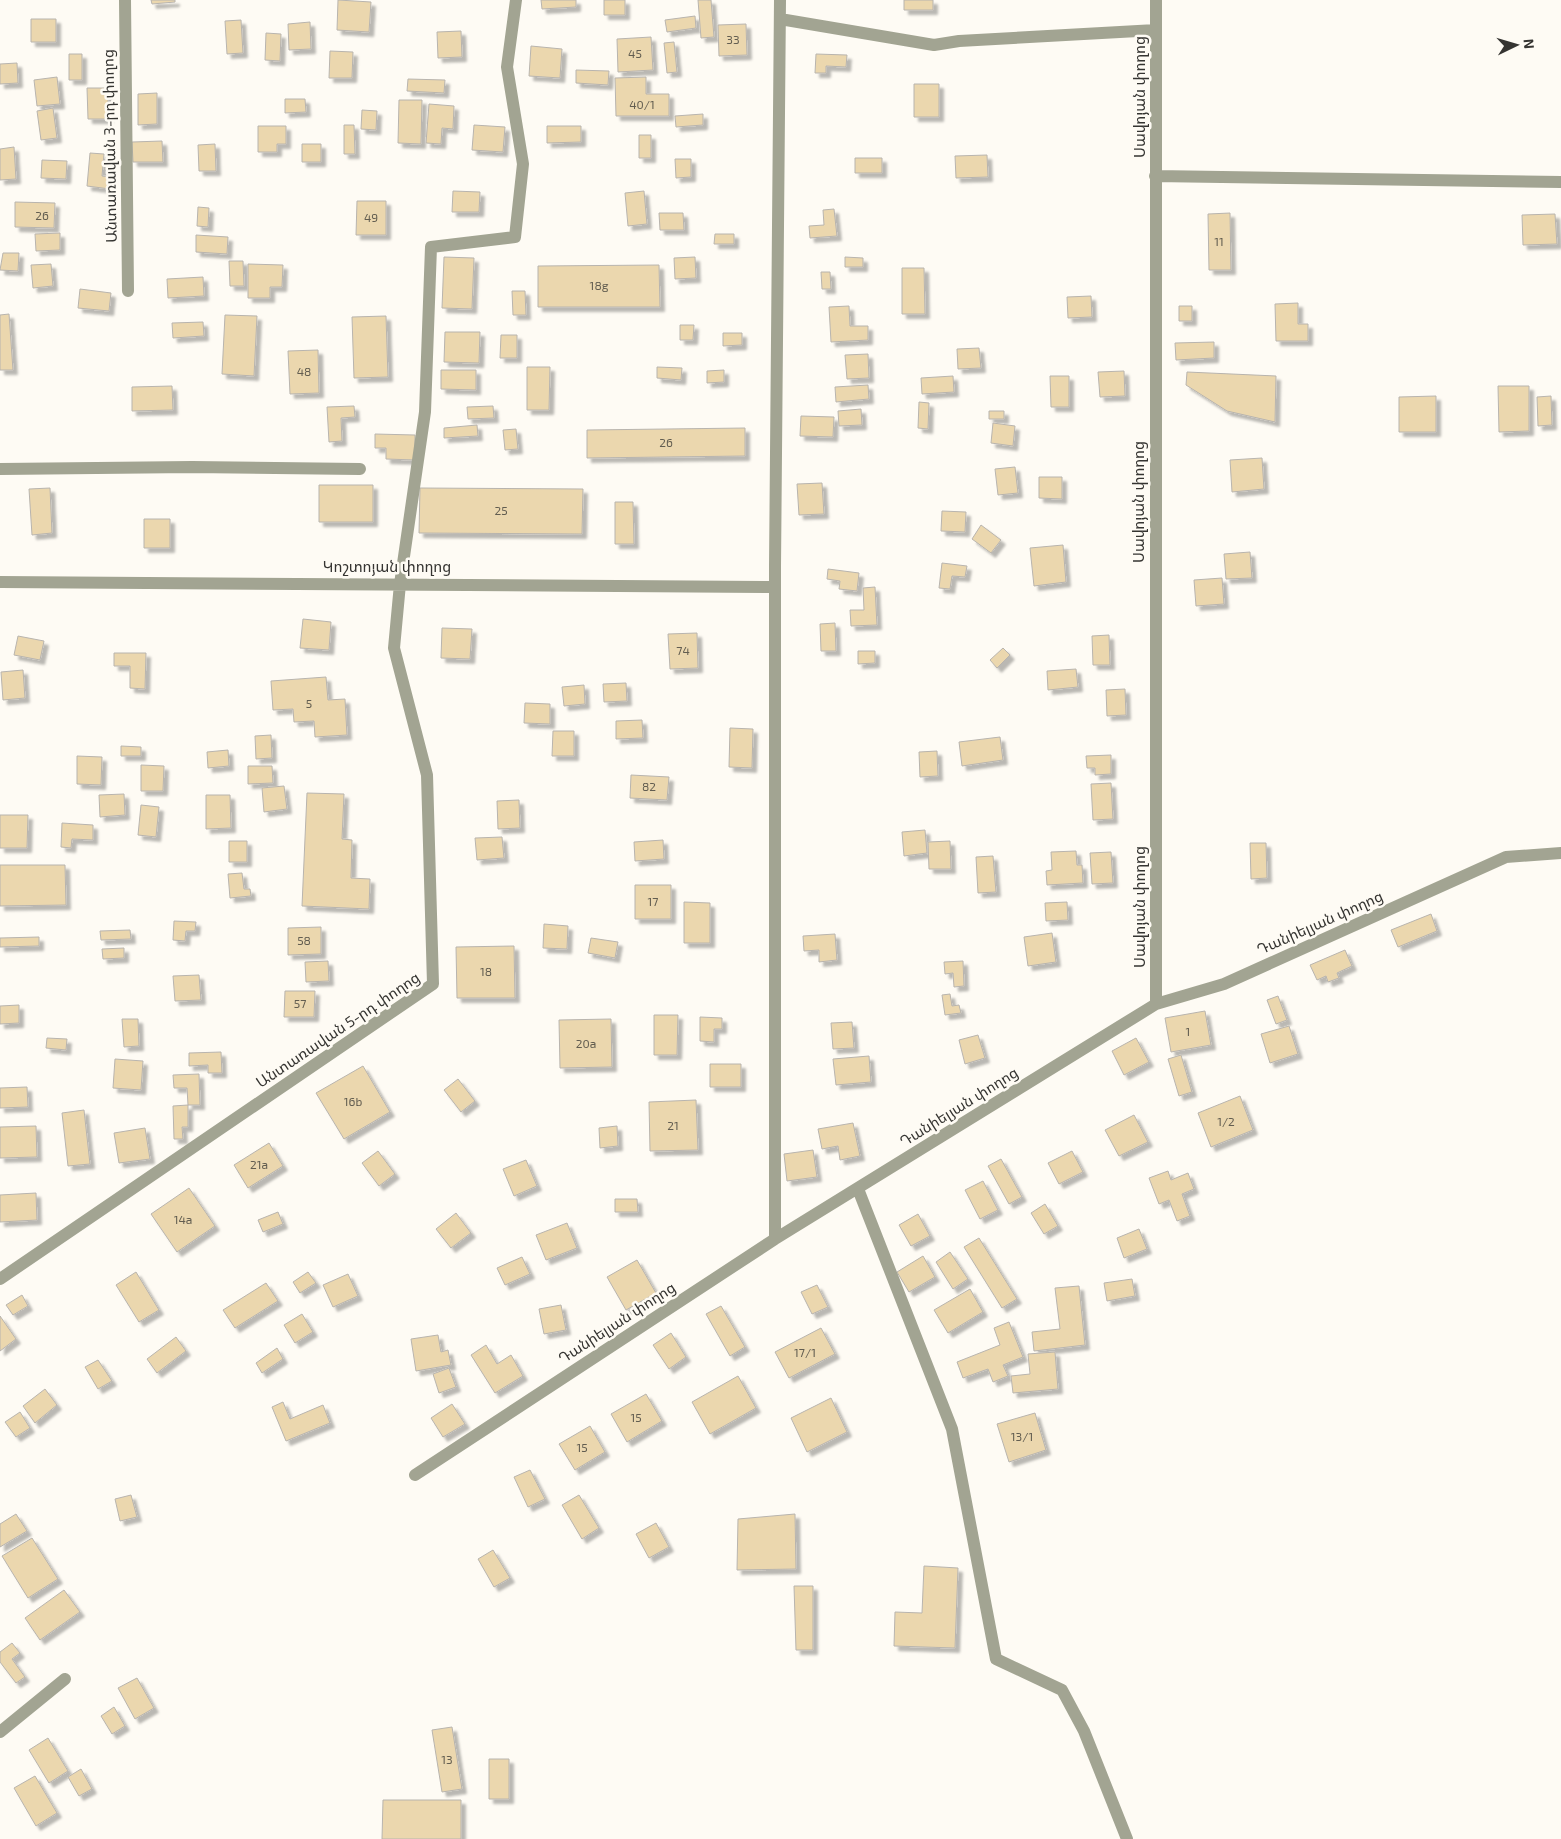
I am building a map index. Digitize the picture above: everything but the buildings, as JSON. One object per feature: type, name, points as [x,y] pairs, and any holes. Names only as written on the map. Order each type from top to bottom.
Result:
[{"type":"street","name":"Անտառավան 3-րդ փողոց","points":[[125,0],[128,291]]},
{"type":"street","points":[[400,584],[425,412],[431,247],[515,238],[523,164],[507,67],[516,0]]},
{"type":"street","points":[[775,1239],[775,587],[780,0]]},
{"type":"street","name":"Սավոյան փողոց","points":[[1156,0],[1156,1004]]},
{"type":"street","points":[[780,19],[934,45],[959,41],[1156,30]]},
{"type":"street","points":[[1155,176],[1561,182]]},
{"type":"street","points":[[0,468],[192,467],[360,469]]},
{"type":"street","name":"Կոշտոյան փողոց","points":[[0,582],[775,587]]},
{"type":"street","name":"Անտառավան 5-րդ փողոց","points":[[0,1279],[433,984],[428,775],[394,648],[400,584]]},
{"type":"street","name":"Դանիելյան փողոց","points":[[415,1475],[775,1239],[858,1190],[1156,1004],[1224,984],[1506,857],[1561,853]]},
{"type":"street","points":[[858,1190],[952,1429],[996,1659],[1062,1690],[1084,1731],[1126,1839]]},
{"type":"street","points":[[0,1732],[65,1679]]}]
